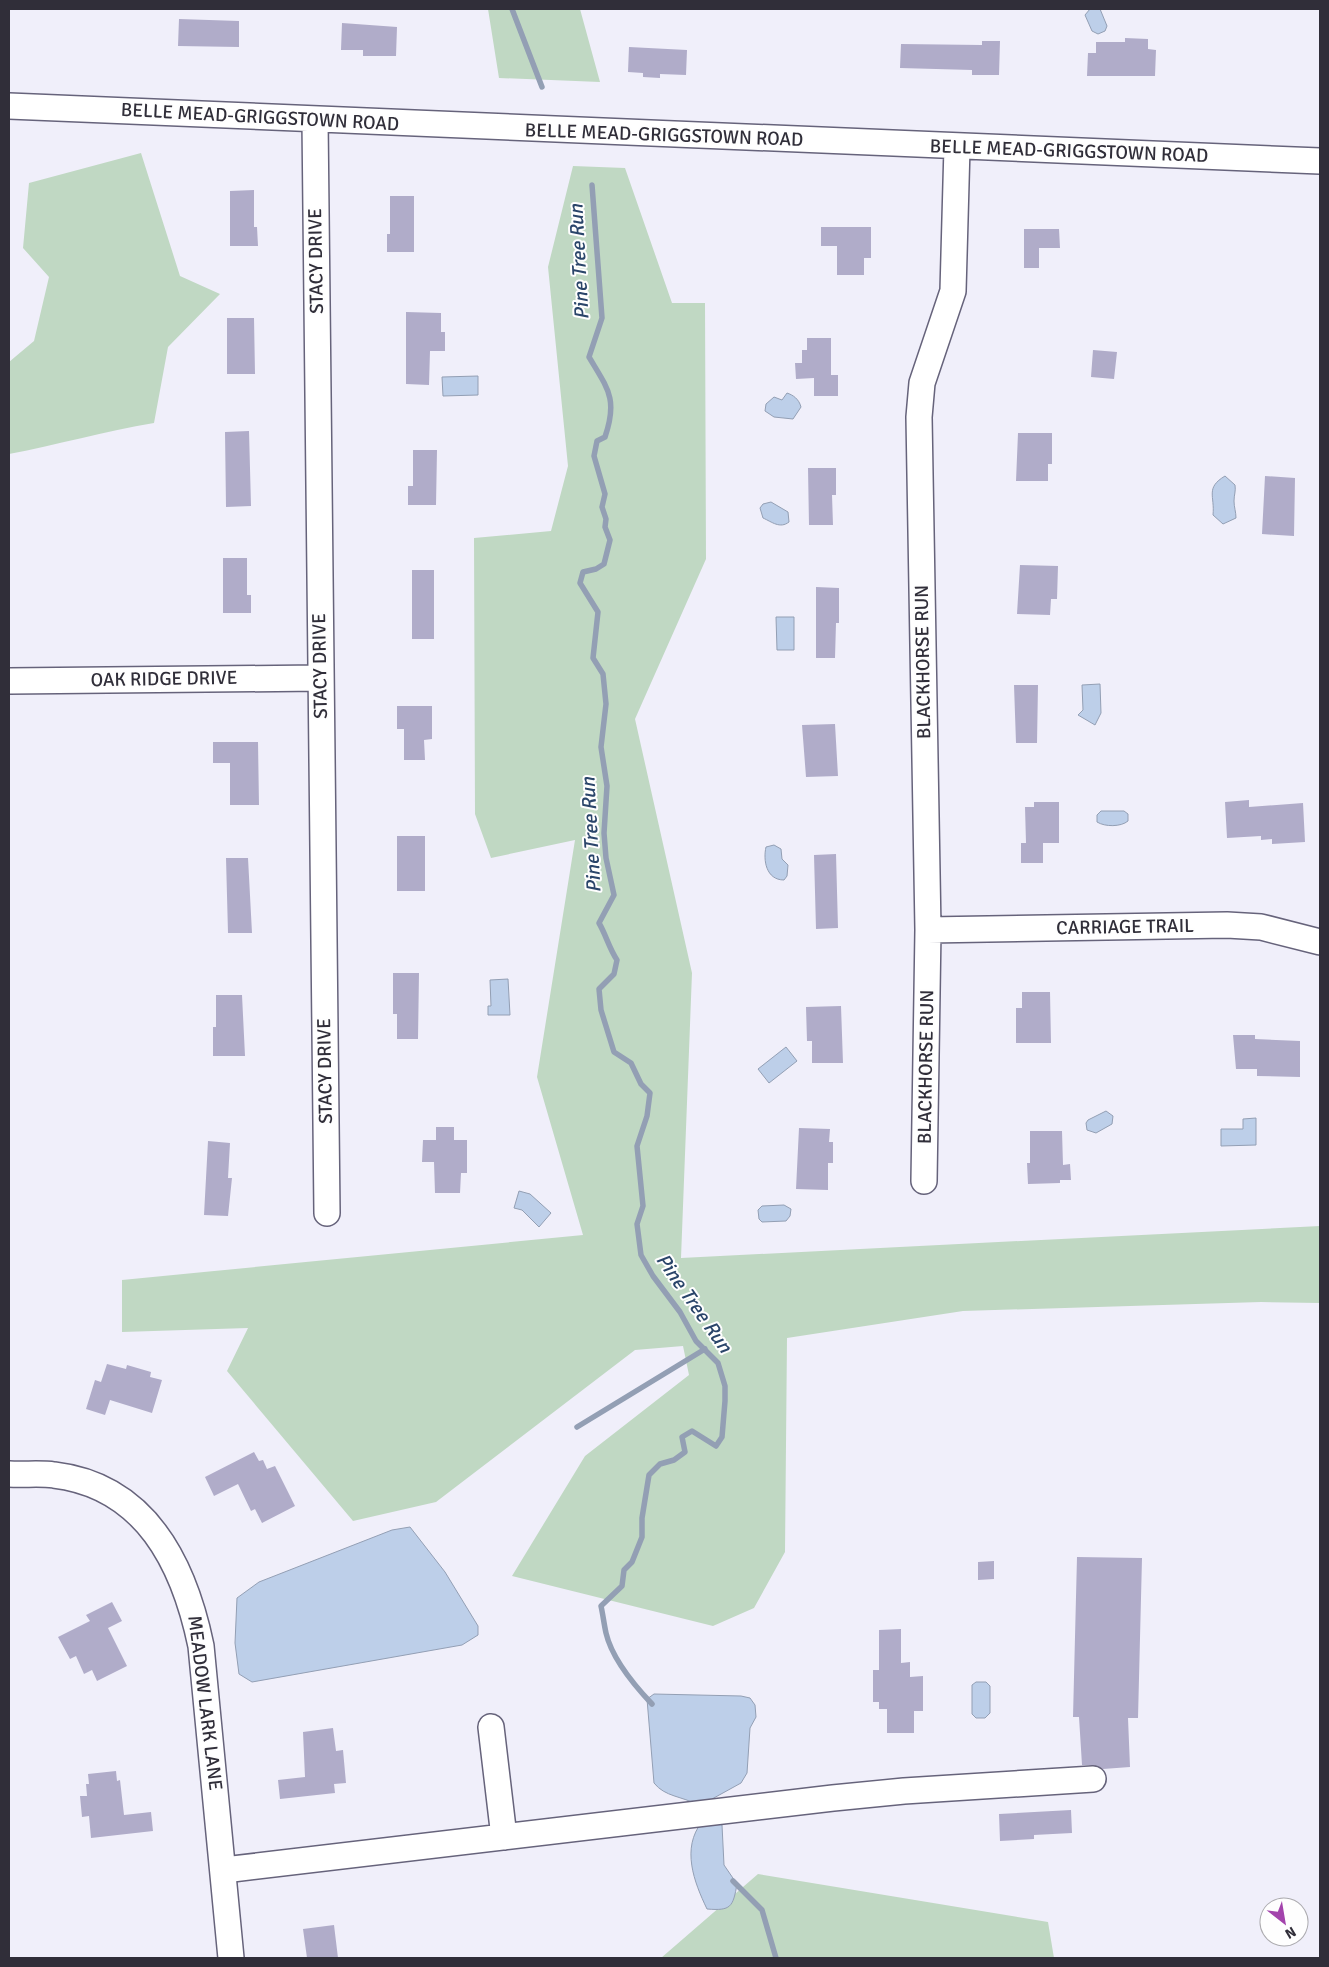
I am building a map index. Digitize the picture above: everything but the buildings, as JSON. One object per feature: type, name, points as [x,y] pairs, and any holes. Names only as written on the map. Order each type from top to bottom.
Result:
[{"type":"street","name":"BELLE MEAD-GRIGGSTOWN ROAD","points":[[9,106],[1320,161]]},
{"type":"street","name":"STACY DRIVE","points":[[315,120],[327,1213]]},
{"type":"street","name":"BLACKHORSE RUN","points":[[924,1182],[928,930],[919,417],[922,383],[953,291],[957,147]]},
{"type":"street","name":"OAK RIDGE DRIVE","points":[[9,682],[320,678]]},
{"type":"street","name":"CARRIAGE TRAIL","points":[[928,930],[1227,926],[1261,928],[1320,942]]},
{"type":"street","name":"MEADOW LARK LANE","points":[[9,1474],[54,1475],[93,1484],[116,1496],[148,1522],[163,1542],[185,1586],[194,1611],[201,1646],[231,1958]]},
{"type":"street","points":[[491,1726],[504,1837]]},
{"type":"street","points":[[224,1870],[706,1812],[904,1791],[1093,1779]]},
{"type":"green space","points":[[488,9],[580,9],[600,82],[499,78]]},
{"type":"green space","points":[[141,153],[180,276],[220,294],[168,347],[154,423],[9,454],[9,362],[34,341],[49,277],[23,248],[29,183]]},
{"type":"green space","points":[[573,166],[625,168],[672,303],[705,303],[706,559],[635,719],[692,973],[681,1258],[1320,1226],[1320,1303],[1261,1302],[963,1311],[787,1338],[785,1552],[754,1608],[713,1626],[512,1576],[585,1456],[689,1375],[683,1346],[635,1350],[436,1502],[353,1521],[227,1371],[248,1328],[122,1332],[122,1280],[583,1235],[537,1077],[575,840],[491,858],[475,814],[474,538],[551,531],[568,466],[548,267]]},
{"type":"green space","points":[[758,1874],[1048,1922],[1054,1958],[661,1958]]},
{"type":"water","points":[[1090,9],[1100,9],[1107,26],[1105,31],[1098,34],[1092,31],[1085,15]]},
{"type":"water","points":[[478,376],[478,395],[443,396],[442,377]]},
{"type":"water","points":[[787,393],[796,398],[801,407],[793,419],[774,417],[765,411],[766,404],[774,397],[782,400]]},
{"type":"water","points":[[1225,476],[1235,485],[1236,518],[1223,524],[1213,515],[1212,493],[1215,484]]},
{"type":"water","points":[[771,502],[788,512],[789,522],[779,525],[763,518],[760,508],[763,504]]},
{"type":"water","points":[[776,617],[794,617],[794,650],[777,650]]},
{"type":"water","points":[[1100,684],[1101,713],[1095,725],[1078,715],[1083,710],[1082,685]]},
{"type":"water","points":[[1101,811],[1124,811],[1128,814],[1128,821],[1117,825],[1100,824],[1097,822],[1097,815]]},
{"type":"water","points":[[774,845],[781,849],[782,859],[788,865],[787,876],[784,880],[773,877],[767,868],[765,858],[766,847]]},
{"type":"water","points":[[508,979],[510,1015],[488,1015],[488,1006],[491,1006],[490,980]]},
{"type":"water","points":[[786,1047],[797,1061],[769,1083],[758,1069]]},
{"type":"water","points":[[1106,1111],[1113,1116],[1112,1124],[1096,1133],[1087,1130],[1086,1123],[1088,1120]]},
{"type":"water","points":[[1256,1118],[1256,1145],[1221,1146],[1221,1129],[1243,1129],[1243,1119]]},
{"type":"water","points":[[519,1191],[530,1194],[551,1213],[539,1227],[522,1210],[514,1208]]},
{"type":"water","points":[[784,1205],[791,1209],[790,1216],[786,1221],[762,1222],[759,1219],[758,1210],[762,1206]]},
{"type":"water","points":[[410,1527],[445,1572],[478,1626],[478,1635],[462,1645],[252,1682],[239,1674],[235,1643],[237,1598],[259,1582],[392,1530]]},
{"type":"water","points":[[976,1682],[986,1682],[990,1686],[990,1713],[985,1718],[976,1718],[972,1714],[972,1685]]},
{"type":"water","points":[[654,1694],[741,1696],[750,1698],[755,1705],[756,1717],[750,1728],[747,1773],[741,1783],[712,1799],[707,1806],[711,1820],[722,1825],[724,1865],[737,1884],[732,1903],[726,1908],[707,1909],[694,1876],[691,1854],[692,1843],[702,1822],[698,1805],[663,1791],[654,1783],[647,1699]]},
{"type":"waterway","name":"Pine Tree Run","points":[[512,9],[542,87]]},
{"type":"waterway","name":"Pine Tree Run","points":[[592,185],[602,318],[589,357],[606,386],[611,403],[611,413],[605,437],[597,441],[594,456],[605,494],[602,507],[606,519],[605,527],[610,540],[604,564],[596,569],[583,572],[580,583],[598,612],[593,658],[603,674],[606,704],[601,747],[607,786],[604,833],[606,858],[614,895],[599,923],[617,960],[614,974],[599,989],[601,1010],[614,1052],[631,1063],[641,1084],[650,1093],[647,1116],[637,1146],[643,1206],[637,1224],[641,1255],[653,1276],[680,1312],[696,1341],[718,1363],[725,1386],[722,1437],[716,1446],[692,1431],[682,1437],[685,1452],[674,1460],[660,1464],[649,1475],[642,1518],[642,1537],[632,1562],[624,1570],[622,1586],[601,1606],[609,1643],[618,1662],[652,1704]]},
{"type":"waterway","points":[[577,1427],[705,1349]]},
{"type":"waterway","points":[[733,1881],[762,1910],[776,1958]]}]
